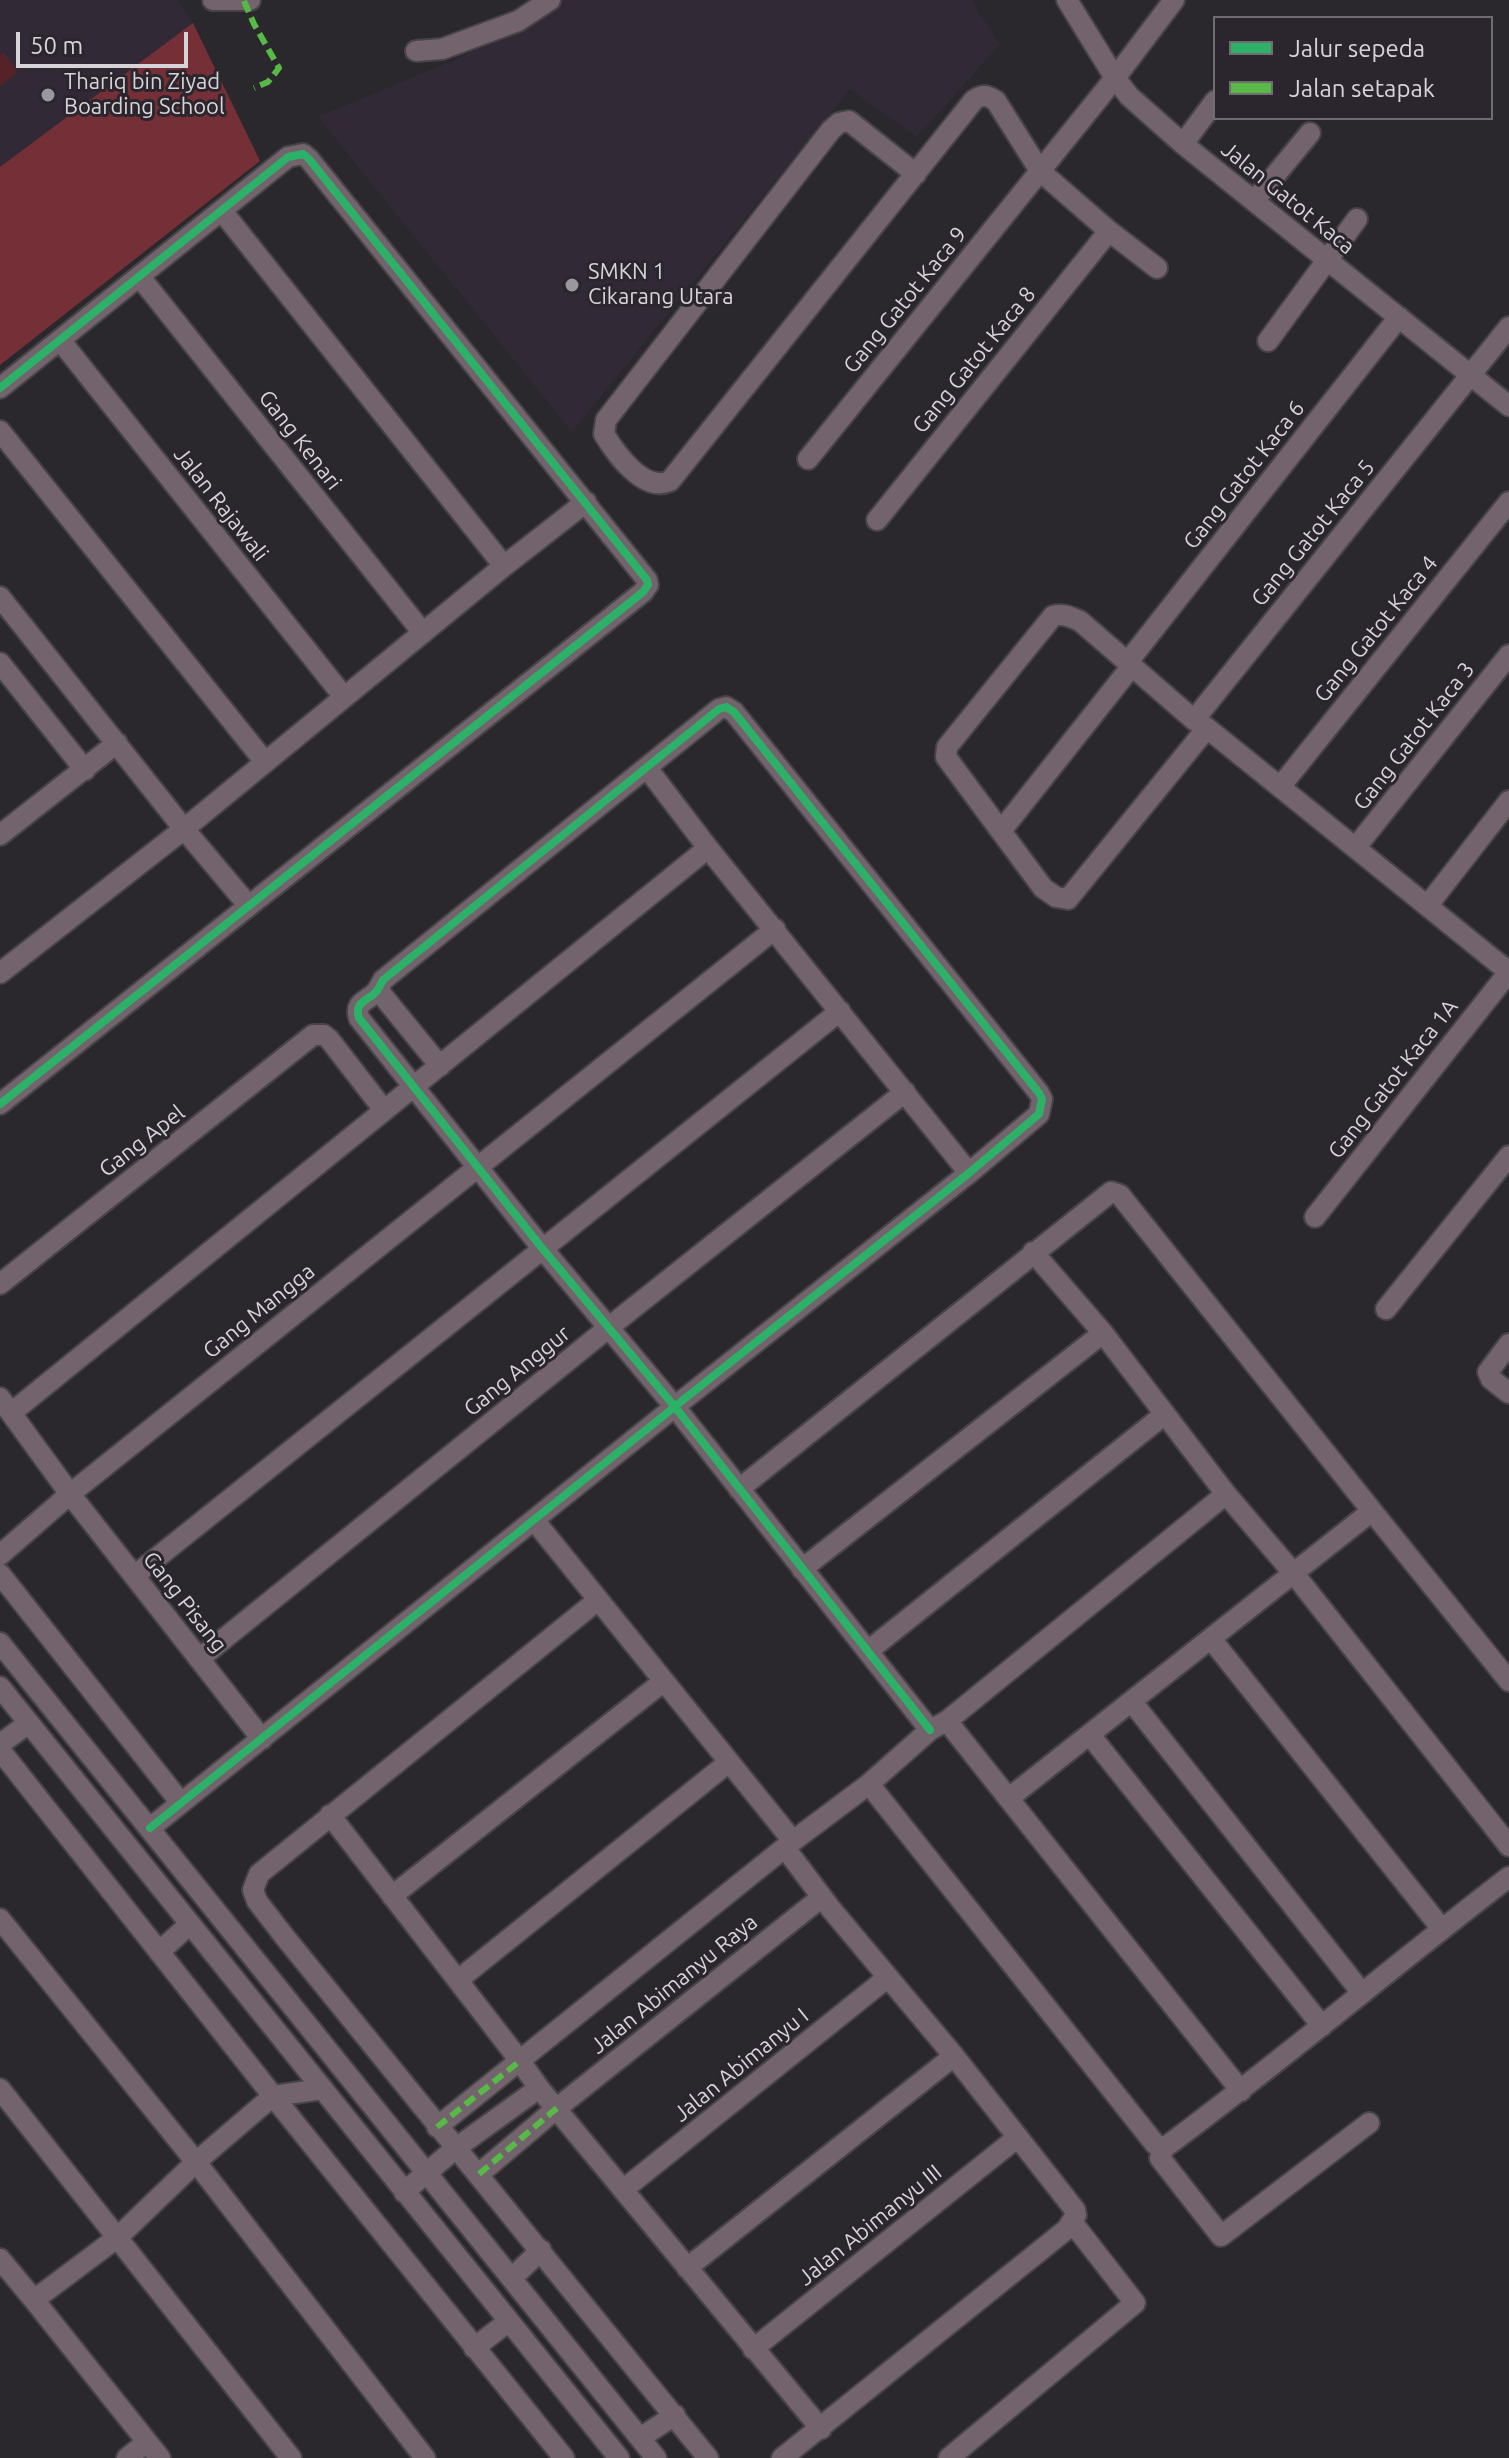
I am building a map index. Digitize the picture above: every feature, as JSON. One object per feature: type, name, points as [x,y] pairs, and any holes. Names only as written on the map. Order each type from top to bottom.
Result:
[{"type":"street","points":[[213,0],[250,0]]},
{"type":"street","points":[[416,51],[442,49],[504,27],[550,0]]},
{"type":"street","name":"Jalan Gatot Kaca","points":[[1067,0],[1129,96],[1326,261],[1509,406]]},
{"type":"street","name":"Gang Gatot Kaca 9","points":[[808,459],[1115,78],[1174,0]]},
{"type":"street","points":[[916,174],[849,121],[839,123],[831,130],[606,420],[604,434],[629,466],[656,484],[670,481],[916,174],[974,100],[988,95],[996,101],[1040,171],[1157,268]]},
{"type":"street","points":[[1183,144],[1213,104]]},
{"type":"street","points":[[1254,201],[1310,133]]},
{"type":"street","points":[[0,388],[288,157],[303,154],[586,502],[648,585],[0,1104]]},
{"type":"street","points":[[222,211],[504,566]]},
{"type":"street","points":[[1268,341],[1357,219]]},
{"type":"street","name":"Gang Gatot Kaca 8","points":[[877,520],[1109,231]]},
{"type":"street","name":"Gang Kenari","points":[[140,277],[423,633]]},
{"type":"street","name":"Gang Gatot Kaca 6","points":[[1001,831],[1399,317]]},
{"type":"street","name":"Gang Gatot Kaca 5","points":[[1001,831],[1043,888],[1062,899],[1068,899],[1509,327]]},
{"type":"street","name":"Jalan Rajawali","points":[[60,340],[344,697]]},
{"type":"street","points":[[0,431],[265,762]]},
{"type":"street","points":[[0,973],[184,829],[586,502]]},
{"type":"street","name":"Gang Gatot Kaca 4","points":[[1280,787],[1509,502]]},
{"type":"street","points":[[0,597],[248,905]]},
{"type":"street","points":[[1001,831],[950,765],[946,757],[947,747],[1053,616],[1061,614],[1080,621],[1200,724],[1506,963]]},
{"type":"street","name":"Gang Gatot Kaca 3","points":[[1356,847],[1509,655]]},
{"type":"street","points":[[0,663],[85,770]]},
{"type":"street","points":[[150,1828],[675,1407],[969,1173],[1039,1114],[1042,1099],[1039,1093],[726,707],[719,709],[383,980],[378,990],[359,1004],[356,1010],[359,1018],[542,1248],[675,1407],[868,1651],[1009,1798],[1241,2091]]},
{"type":"street","points":[[2,828],[85,770],[117,743]]},
{"type":"street","points":[[647,768],[969,1173]]},
{"type":"street","points":[[1428,905],[1509,801]]},
{"type":"street","points":[[6,1406],[440,1066],[708,848]]},
{"type":"street","name":"Gang Mangga","points":[[70,1494],[775,929]]},
{"type":"street","name":"Gang Gatot Kaca 1A","points":[[1315,1217],[1506,963]]},
{"type":"street","points":[[378,990],[440,1066]]},
{"type":"street","points":[[134,1576],[840,1011]]},
{"type":"street","name":"Gang Apel","points":[[0,1284],[313,1035],[324,1035],[329,1039],[384,1110]]},
{"type":"street","name":"Gang Anggur","points":[[199,1659],[905,1092]]},
{"type":"street","points":[[1386,1309],[1509,1156]]},
{"type":"street","points":[[739,1489],[1111,1192],[1120,1195],[1509,1681]]},
{"type":"street","points":[[1033,1252],[1103,1333],[1226,1494],[1295,1575],[1509,1846]]},
{"type":"street","points":[[802,1569],[1103,1333]]},
{"type":"street","points":[[1509,1344],[1488,1372],[1491,1379],[1509,1393]]},
{"type":"street","name":"Gang Pisang","points":[[6,1406],[70,1494],[262,1739]]},
{"type":"street","points":[[868,1651],[1165,1414]]},
{"type":"street","points":[[0,1555],[70,1494]]},
{"type":"street","points":[[437,2127],[869,1784],[1226,1494]]},
{"type":"street","points":[[1009,1798],[1295,1575],[1372,1511]]},
{"type":"street","points":[[534,1520],[729,1762],[822,1897],[954,2056],[1075,2210],[1076,2215],[1067,2229],[789,2456]]},
{"type":"street","points":[[0,1574],[181,1803]]},
{"type":"street","points":[[598,1600],[259,1874],[253,1890],[257,1901],[284,1936],[437,2127],[479,2174],[708,2458]]},
{"type":"street","points":[[1212,1640],[1442,1929]]},
{"type":"street","points":[[0,1643],[656,2458]]},
{"type":"street","points":[[392,1896],[664,1681]]},
{"type":"street","points":[[0,1687],[619,2458]]},
{"type":"street","points":[[1132,1702],[1362,1993]]},
{"type":"street","points":[[29,1723],[0,1747],[273,2096],[564,2458]]},
{"type":"street","points":[[1090,1735],[1322,2026]]},
{"type":"street","points":[[458,1980],[729,1762]]},
{"type":"street","points":[[869,1784],[1155,2144],[1164,2148]]},
{"type":"street","points":[[330,1815],[539,2088],[821,2429]]},
{"type":"street","points":[[1369,2123],[1221,2236],[1160,2158],[1164,2148],[1241,2091],[1509,1877]]},
{"type":"street","name":"Jalan Abimanyu Raya","points":[[479,2174],[822,1897]]},
{"type":"street","points":[[0,1919],[196,2162],[425,2458]]},
{"type":"street","points":[[159,1952],[190,1924]]},
{"type":"street","points":[[255,1960],[284,1936]]},
{"type":"street","name":"Jalan Abimanyu I","points":[[624,2189],[887,1978]]},
{"type":"street","points":[[687,2268],[954,2056]]},
{"type":"street","points":[[373,2106],[401,2082]]},
{"type":"street","points":[[404,2192],[456,2148],[539,2088]]},
{"type":"street","points":[[0,2089],[291,2458]]},
{"type":"street","points":[[34,2300],[118,2237],[196,2162],[273,2096],[323,2089]]},
{"type":"street","name":"Jalan Abimanyu III","points":[[753,2349],[1018,2137]]},
{"type":"street","points":[[949,2458],[1135,2303],[1072,2222]]},
{"type":"street","points":[[512,2278],[541,2250]]},
{"type":"street","points":[[0,2259],[160,2458]]},
{"type":"street","points":[[474,2348],[509,2321]]},
{"type":"street","points":[[640,2438],[675,2415]]},
{"type":"street","points":[[127,2458],[147,2442]]},
{"type":"shaded area","name":"Thariq bin Ziyad Boarding School","points":[[0,0],[177,0],[193,23],[0,167]]},
{"type":"shaded area","name":"SMKN 1 Cikarang Utara","points":[[549,0],[971,0],[1000,44],[917,137],[850,89],[572,432],[318,117],[464,56]]},
{"type":"shaded area","points":[[193,23],[260,161],[0,365],[0,167]]},
{"type":"shaded area","points":[[4,53],[18,72],[0,86],[0,55]]},
{"type":"marked path","points":[[244,1],[279,68],[268,82],[254,88]]},
{"type":"marked path","points":[[437,2127],[520,2061]]},
{"type":"marked path","points":[[479,2174],[557,2108]]},
{"type":"cycle path","points":[[0,388],[288,157],[303,154],[648,585],[0,1104]]},
{"type":"cycle path","points":[[150,1828],[667,1413],[683,1400],[969,1173],[1039,1114],[1042,1099],[1039,1093],[734,712],[726,707],[719,709],[383,980],[376,992],[360,1005],[358,1013],[542,1248],[675,1407],[930,1730]]},
{"type":"place","name":"Thariq bin Ziyad Boarding School","points":[[48,95]]},
{"type":"place","name":"SMKN 1 Cikarang Utara","points":[[572,285]]}]
